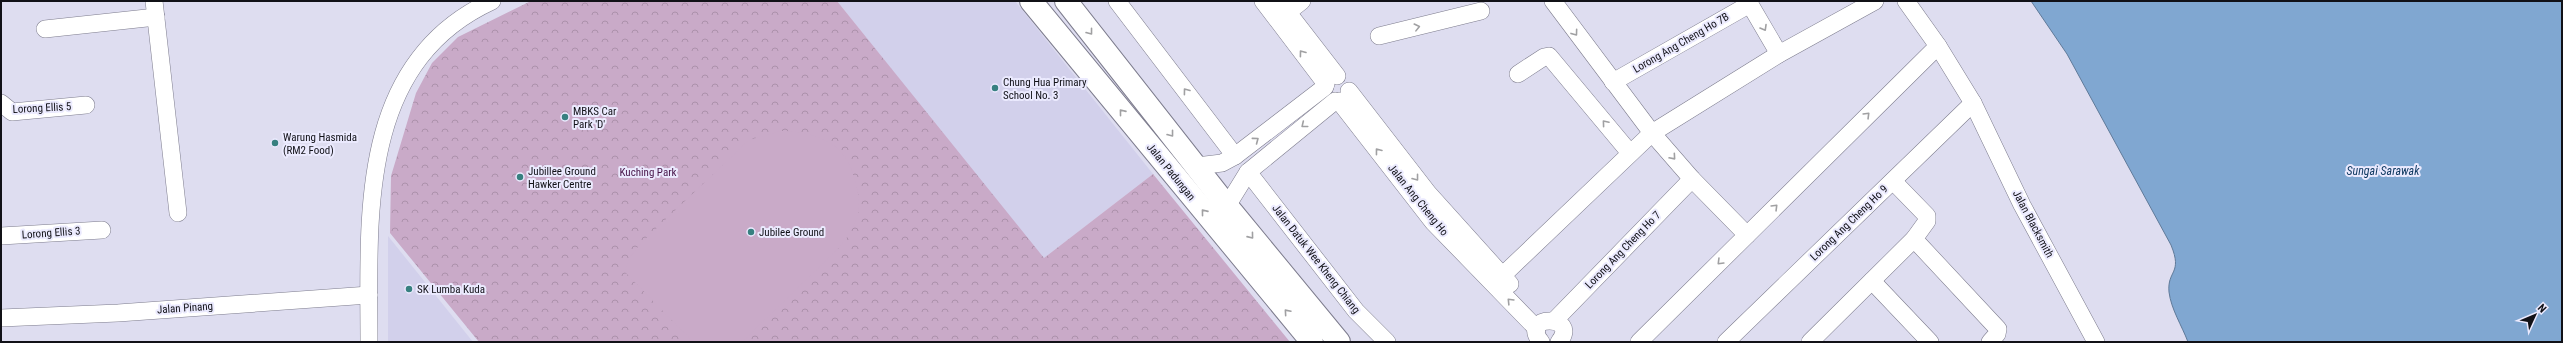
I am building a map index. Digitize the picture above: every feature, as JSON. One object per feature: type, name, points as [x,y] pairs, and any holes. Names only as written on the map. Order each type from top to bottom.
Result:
[{"type":"main road","name":"Jalan Padungan","points":[[1031,1],[1312,342]]},
{"type":"main road","name":"Jalan Padungan","points":[[1066,1],[1227,206],[1339,342]]},
{"type":"street","points":[[1117,1],[1235,156]]},
{"type":"street","points":[[1263,1],[1329,82]]},
{"type":"street","points":[[1302,1],[1284,6],[1329,82]]},
{"type":"street","points":[[1552,1],[1652,133],[1696,183],[1747,235]]},
{"type":"street","points":[[1502,276],[1652,133],[1779,54],[1875,1]]},
{"type":"street","name":"Jalan Blacksmith","points":[[1906,1],[1938,46],[1974,104],[2022,205],[2096,342]]},
{"type":"street","points":[[369,342],[369,242],[378,149],[389,110],[409,72],[433,40],[456,21],[487,2]]},
{"type":"street","points":[[1749,2],[1779,54]]},
{"type":"street","name":"Lorong Ang Cheng Ho 7B","points":[[1613,82],[1749,2]]},
{"type":"street","points":[[45,29],[155,9],[178,213]]},
{"type":"street","points":[[1379,36],[1481,13]]},
{"type":"street","points":[[1639,342],[1938,46]]},
{"type":"street","points":[[1518,74],[1544,57],[1549,56],[1630,153]]},
{"type":"street","points":[[1197,166],[1222,163],[1235,156],[1329,82],[1345,80],[1341,98],[1248,172],[1227,206]]},
{"type":"street","name":"Jalan Ang Cheng Ho","points":[[1341,98],[1502,276],[1550,334]]},
{"type":"street","name":"Jalan Ang Cheng Ho","points":[[1341,98],[1433,222],[1550,334]]},
{"type":"street","name":"Lorong Ellis 5","points":[[1,103],[12,112],[86,105]]},
{"type":"street","name":"Lorong Ang Cheng Ho 9","points":[[1726,342],[1892,181],[1974,104]]},
{"type":"street","name":"Jalan Datuk Wee Kheng Chiang","points":[[1248,172],[1356,311],[1387,342]]},
{"type":"street","points":[[1810,342],[1914,239],[1927,221],[1928,216],[1892,181]]},
{"type":"street","name":"Lorong Ang Cheng Ho 7","points":[[1550,334],[1696,183]]},
{"type":"street","name":"Lorong Ellis 3","points":[[1,236],[102,230]]},
{"type":"street","points":[[1914,239],[1998,329],[1997,334],[1990,342]]},
{"type":"street","points":[[1872,281],[1930,342]]},
{"type":"street","name":"Jalan Pinang","points":[[1,318],[118,313],[369,295]]},
{"type":"shaded area","name":"Chung Hua Primary School No. 3","points":[[837,1],[1015,1],[1153,174],[1043,259]]},
{"type":"shaded area","name":"SK Lumba Kuda","points":[[388,236],[473,342],[388,342]]},
{"type":"green space","name":"Kuching Park","points":[[531,1],[837,1],[1044,258],[1153,174],[1290,342],[479,342],[390,233],[391,176],[416,93],[432,63],[458,37]]},
{"type":"green space","name":"Jubilee Ground","points":[[781,131],[791,131],[812,135],[822,139],[839,150],[845,157],[853,173],[857,187],[859,209],[855,223],[841,246],[742,342],[693,342],[625,272],[630,257],[641,243],[749,140]]},
{"type":"water","name":"Sungai Sarawak","points":[[2031,1],[2562,1],[2562,342],[2188,342],[2174,311],[2170,298],[2169,285],[2175,267],[2174,254],[2171,245],[2067,54]]},
{"type":"place","name":"Chung Hua Primary School No. 3","points":[[995,88]]},
{"type":"place","name":"MBKS Car Park 'D'","points":[[565,117]]},
{"type":"place","name":"Warung Hasmida (RM2 Food)","points":[[275,143]]},
{"type":"place","name":"Jubillee Ground Hawker Centre","points":[[520,177]]},
{"type":"place","name":"Jubilee Ground","points":[[751,232]]},
{"type":"place","name":"SK Lumba Kuda","points":[[409,289]]}]
